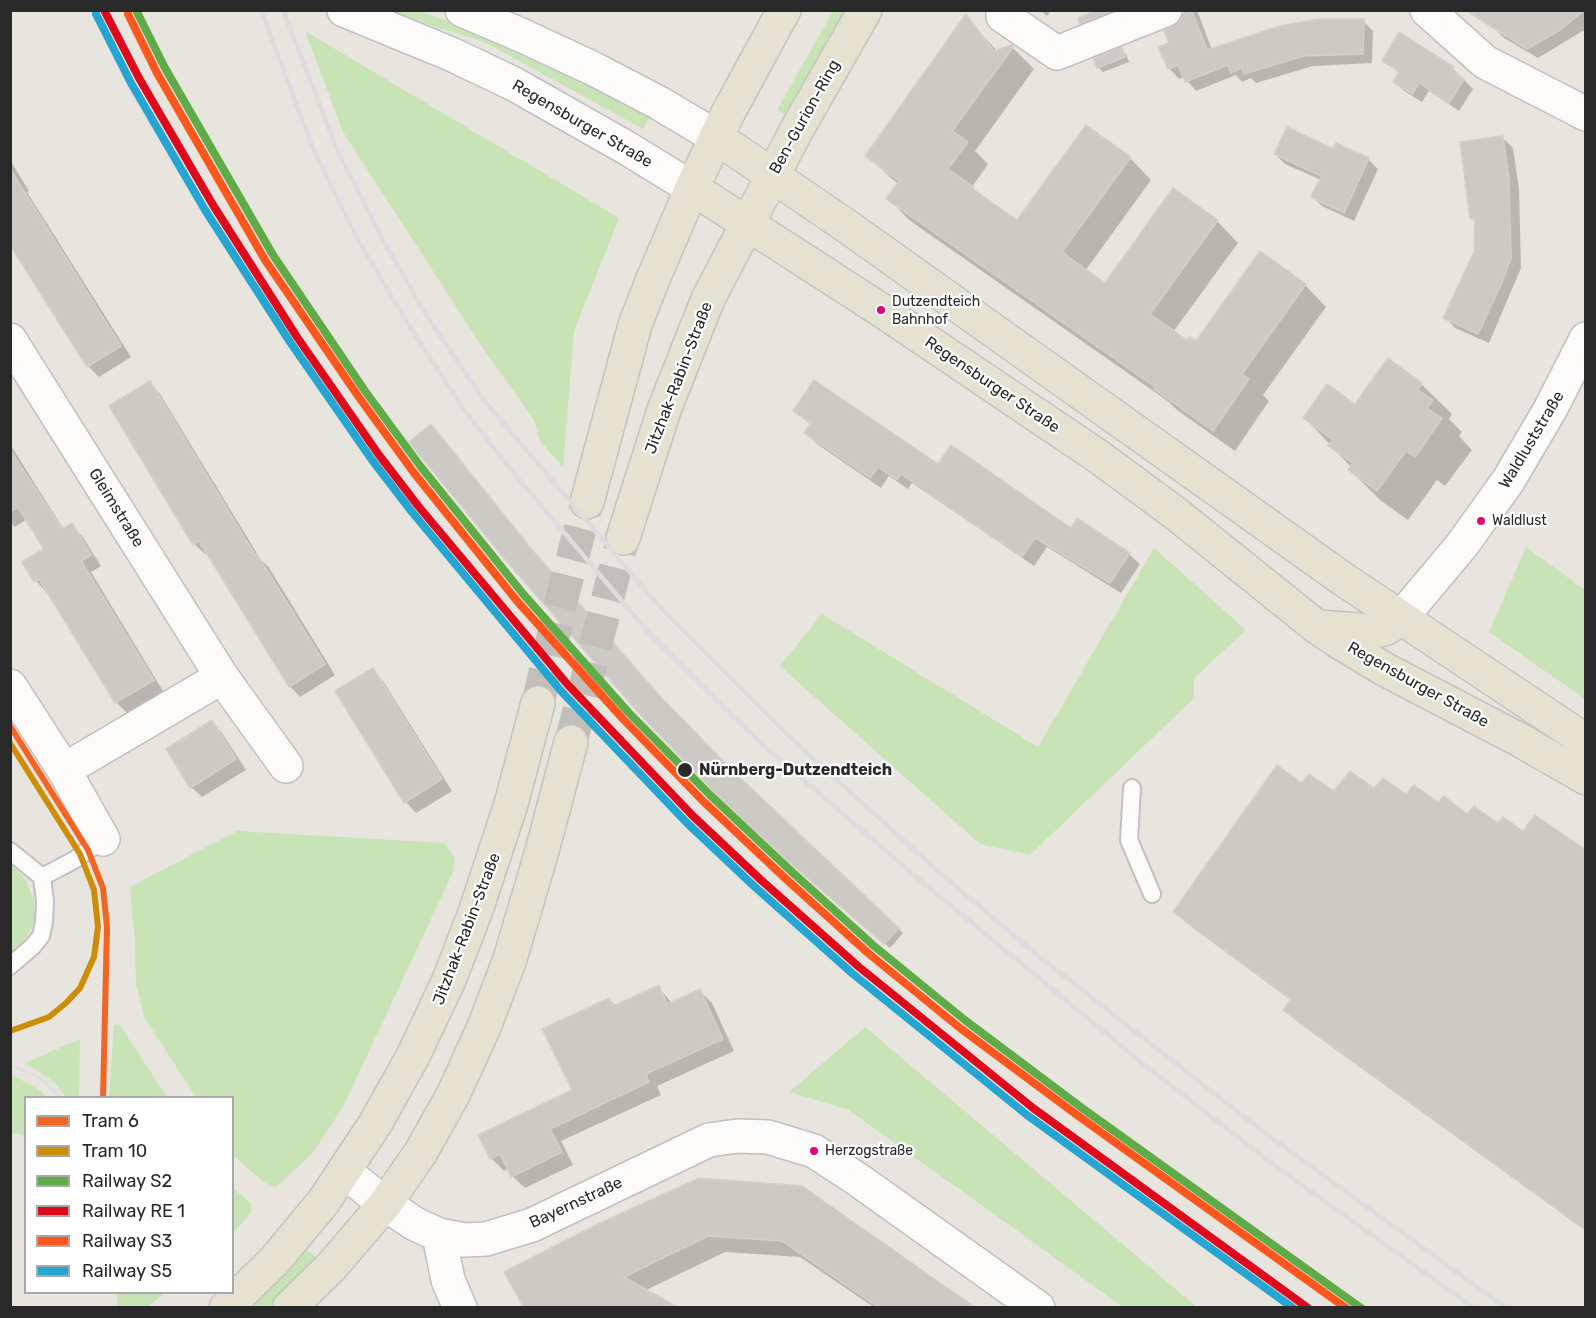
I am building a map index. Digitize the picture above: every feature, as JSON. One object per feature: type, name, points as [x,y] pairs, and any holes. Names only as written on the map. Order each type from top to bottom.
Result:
[{"type":"main road","points":[[587,502],[635,326],[716,137],[737,93],[784,10]]},
{"type":"main road","name":"Ben-Gurion-Ring","points":[[746,223],[816,94],[865,10]]},
{"type":"main road","points":[[716,137],[773,174],[1400,619],[1586,741]]},
{"type":"main road","name":"Regensburger Straße","points":[[692,189],[871,303],[1099,457],[1174,513],[1317,627],[1384,669],[1518,739],[1586,778]]},
{"type":"main road","name":"Jitzhak-Rabin-Straße","points":[[623,538],[655,436],[683,359],[708,299],[746,223]]},
{"type":"main road","points":[[1317,627],[1373,631],[1385,629],[1400,619]]},
{"type":"main road","name":"Jitzhak-Rabin-Straße","points":[[345,1172],[401,1079],[437,1008],[461,953],[506,822],[538,703]]},
{"type":"main road","points":[[289,1308],[331,1267],[385,1203],[408,1173],[454,1093],[484,1027],[519,932],[571,742]]},
{"type":"main road","points":[[226,1308],[303,1229],[345,1172]]},
{"type":"street","name":"Regensburger Straße","points":[[344,10],[451,54],[514,84],[625,147],[692,189]]},
{"type":"street","points":[[462,10],[594,69],[659,103],[716,137]]},
{"type":"street","points":[[1003,16],[1057,53],[1165,10]]},
{"type":"street","points":[[1427,10],[1485,62],[1586,114]]},
{"type":"street","name":"Waldluststraße","points":[[1400,619],[1455,555],[1508,481],[1551,408],[1586,339]]},
{"type":"street","name":"Gleimstraße","points":[[10,340],[222,677],[286,766]]},
{"type":"street","points":[[64,770],[222,677]]},
{"type":"street","points":[[10,686],[64,770],[103,839]]},
{"type":"street","name":"Bayernstraße","points":[[345,1172],[415,1224],[439,1235],[464,1240],[486,1239],[532,1225],[709,1140],[738,1136],[768,1137],[814,1151],[1038,1308]]},
{"type":"street","points":[[439,1235],[448,1280],[460,1308]]},
{"type":"lane","points":[[1132,788],[1129,840],[1152,894]]},
{"type":"lane","points":[[42,877],[76,859],[103,839]]},
{"type":"lane","points":[[10,851],[42,877],[45,902],[43,930],[33,946],[10,966]]},
{"type":"green space","points":[[381,11],[419,11],[457,24],[541,59],[650,116],[643,129],[488,44]]},
{"type":"green space","points":[[833,11],[846,11],[786,115],[777,110]]},
{"type":"green space","points":[[305,31],[619,218],[574,331],[563,467],[540,441],[534,420],[486,353],[343,132]]},
{"type":"green space","points":[[1526,547],[1585,590],[1585,699],[1489,632]]},
{"type":"green space","points":[[1154,548],[1246,630],[1194,678],[1194,698],[1030,855],[980,844],[780,666],[822,614],[1038,747]]},
{"type":"green space","points":[[237,831],[444,843],[455,858],[453,872],[343,1107],[312,1154],[276,1187],[265,1183],[234,1156],[234,1096],[195,1096],[144,1017],[136,983],[130,887]]},
{"type":"green space","points":[[10,864],[26,880],[34,901],[34,924],[22,944],[11,954]]},
{"type":"green space","points":[[119,1024],[166,1096],[109,1096],[114,1025]]},
{"type":"green space","points":[[865,1027],[1197,1307],[1123,1307],[849,1110],[789,1092]]},
{"type":"green space","points":[[80,1039],[79,1096],[65,1096],[54,1082],[25,1063]]},
{"type":"green space","points":[[10,1074],[40,1090],[46,1096],[24,1096],[24,1135],[11,1132]]},
{"type":"green space","points":[[234,1189],[251,1204],[251,1213],[234,1232]]},
{"type":"green space","points":[[305,1248],[319,1259],[296,1285],[268,1307],[246,1308]]},
{"type":"green space","points":[[117,1294],[163,1294],[146,1308],[117,1307]]},
{"type":"building","points":[[1097,10],[1108,12],[1080,24],[1078,18]]},
{"type":"building","points":[[1465,10],[1585,10],[1560,30],[1527,49]]},
{"type":"building","points":[[1192,11],[1207,50],[1280,26],[1317,19],[1364,19],[1363,54],[1303,56],[1244,74],[1242,68],[1231,73],[1228,65],[1185,82],[1178,65],[1168,69],[1158,47],[1169,43],[1164,31],[1179,22],[1182,15]]},
{"type":"building","points":[[966,14],[994,51],[1014,46],[952,131],[968,142],[948,169],[974,187],[973,189],[1017,220],[1086,125],[1131,157],[1062,252],[1105,283],[1173,188],[1218,220],[1150,314],[1187,340],[1189,337],[1196,341],[1260,251],[1306,284],[1242,374],[1249,379],[1213,431],[1154,389],[1155,387],[886,199],[899,181],[865,156]]},
{"type":"building","points":[[1399,32],[1454,67],[1452,71],[1464,79],[1449,103],[1419,83],[1412,94],[1393,82],[1399,71],[1382,61]]},
{"type":"building","points":[[1122,47],[1125,57],[1097,68],[1093,59]]},
{"type":"building","points":[[1287,127],[1333,149],[1336,143],[1369,158],[1344,213],[1311,197],[1321,176],[1274,154]]},
{"type":"building","points":[[1503,136],[1509,178],[1511,258],[1478,334],[1443,318],[1474,252],[1475,219],[1470,219],[1460,142]]},
{"type":"building","points":[[10,169],[121,346],[87,367],[10,245]]},
{"type":"building","points":[[1388,358],[1422,383],[1418,390],[1433,400],[1427,408],[1442,418],[1415,457],[1406,451],[1377,491],[1348,470],[1353,463],[1328,446],[1333,440],[1303,418],[1327,384],[1355,404]]},
{"type":"building","points":[[814,380],[938,464],[951,445],[1071,528],[1077,518],[1130,553],[1110,583],[1035,538],[1022,557],[901,474],[897,480],[878,467],[870,478],[804,433],[811,423],[793,411]]},
{"type":"building","points":[[150,381],[255,555],[257,554],[325,664],[289,687],[199,541],[193,545],[109,406]]},
{"type":"building","points":[[431,424],[529,546],[658,694],[733,771],[899,928],[884,944],[789,862],[710,788],[639,713],[508,563],[409,442]]},
{"type":"building","points":[[10,450],[62,529],[72,523],[91,555],[81,561],[154,680],[115,703],[39,579],[34,582],[22,562],[44,549],[18,507],[10,512]]},
{"type":"building","points":[[373,668],[442,779],[404,803],[335,691]]},
{"type":"building","points":[[212,720],[236,759],[190,788],[166,749]]},
{"type":"building","points":[[1277,765],[1302,783],[1309,774],[1334,791],[1350,771],[1374,788],[1383,778],[1406,794],[1414,785],[1438,802],[1444,796],[1467,814],[1474,806],[1498,823],[1503,817],[1523,831],[1535,815],[1586,850],[1586,1230],[1283,1010],[1291,999],[1173,912]]},
{"type":"building","points":[[659,985],[667,1004],[700,989],[723,1039],[646,1074],[649,1082],[550,1129],[562,1152],[511,1177],[500,1154],[490,1159],[478,1135],[572,1090],[542,1029],[609,998],[613,1006]]},
{"type":"building","points":[[699,1178],[802,1186],[976,1308],[879,1308],[782,1241],[708,1236],[624,1277],[679,1308],[524,1308],[504,1272],[600,1223]]},
{"type":"tunnel","points":[[538,703],[587,502]]},
{"type":"tunnel","points":[[571,742],[623,538]]},
{"type":"tram line","name":"6","points":[[10,726],[88,850],[103,888],[107,927],[103,1096]]},
{"type":"tram line","name":"10","points":[[10,743],[80,854],[94,890],[98,927],[94,957],[80,988],[49,1017],[10,1031]]},
{"type":"tram line","points":[[10,745],[24,757],[48,787]]},
{"type":"tram line","points":[[10,1065],[40,1078],[59,1096]]},
{"type":"railway","points":[[261,10],[314,151],[359,242],[408,324],[464,410],[518,478],[649,633],[756,739],[921,881],[1147,1067],[1278,1168],[1474,1308]]},
{"type":"railway","points":[[283,10],[338,152],[383,240],[428,318],[483,399],[657,604],[796,743],[940,873],[1036,954],[1261,1130],[1506,1308]]},
{"type":"rail line","name":"S2","points":[[136,10],[165,68],[273,255],[365,391],[421,467],[524,595],[629,713],[709,794],[792,872],[874,946],[966,1021],[1082,1108],[1361,1308]]},
{"type":"rail line","name":"S5","points":[[96,14],[131,83],[205,210],[290,342],[372,460],[412,512],[561,691],[687,823],[853,974],[1027,1115],[1293,1308]]},
{"type":"rail line","name":"S3","points":[[128,14],[157,73],[265,260],[358,396],[414,473],[517,601],[623,719],[703,801],[786,879],[868,953],[960,1028],[1346,1308]]},
{"type":"transit line","points":[[104,10],[139,78],[213,205],[297,337],[379,455],[419,507],[568,685],[693,816],[859,967],[1033,1108],[1308,1308]]},
{"type":"place","name":"Dutzendteich Bahnhof","points":[[881,310]]},
{"type":"place","name":"Waldlust","points":[[1481,521]]},
{"type":"place","name":"Nürnberg-Dutzendteich","points":[[685,770]]},
{"type":"place","name":"Herzogstraße","points":[[814,1151]]}]
